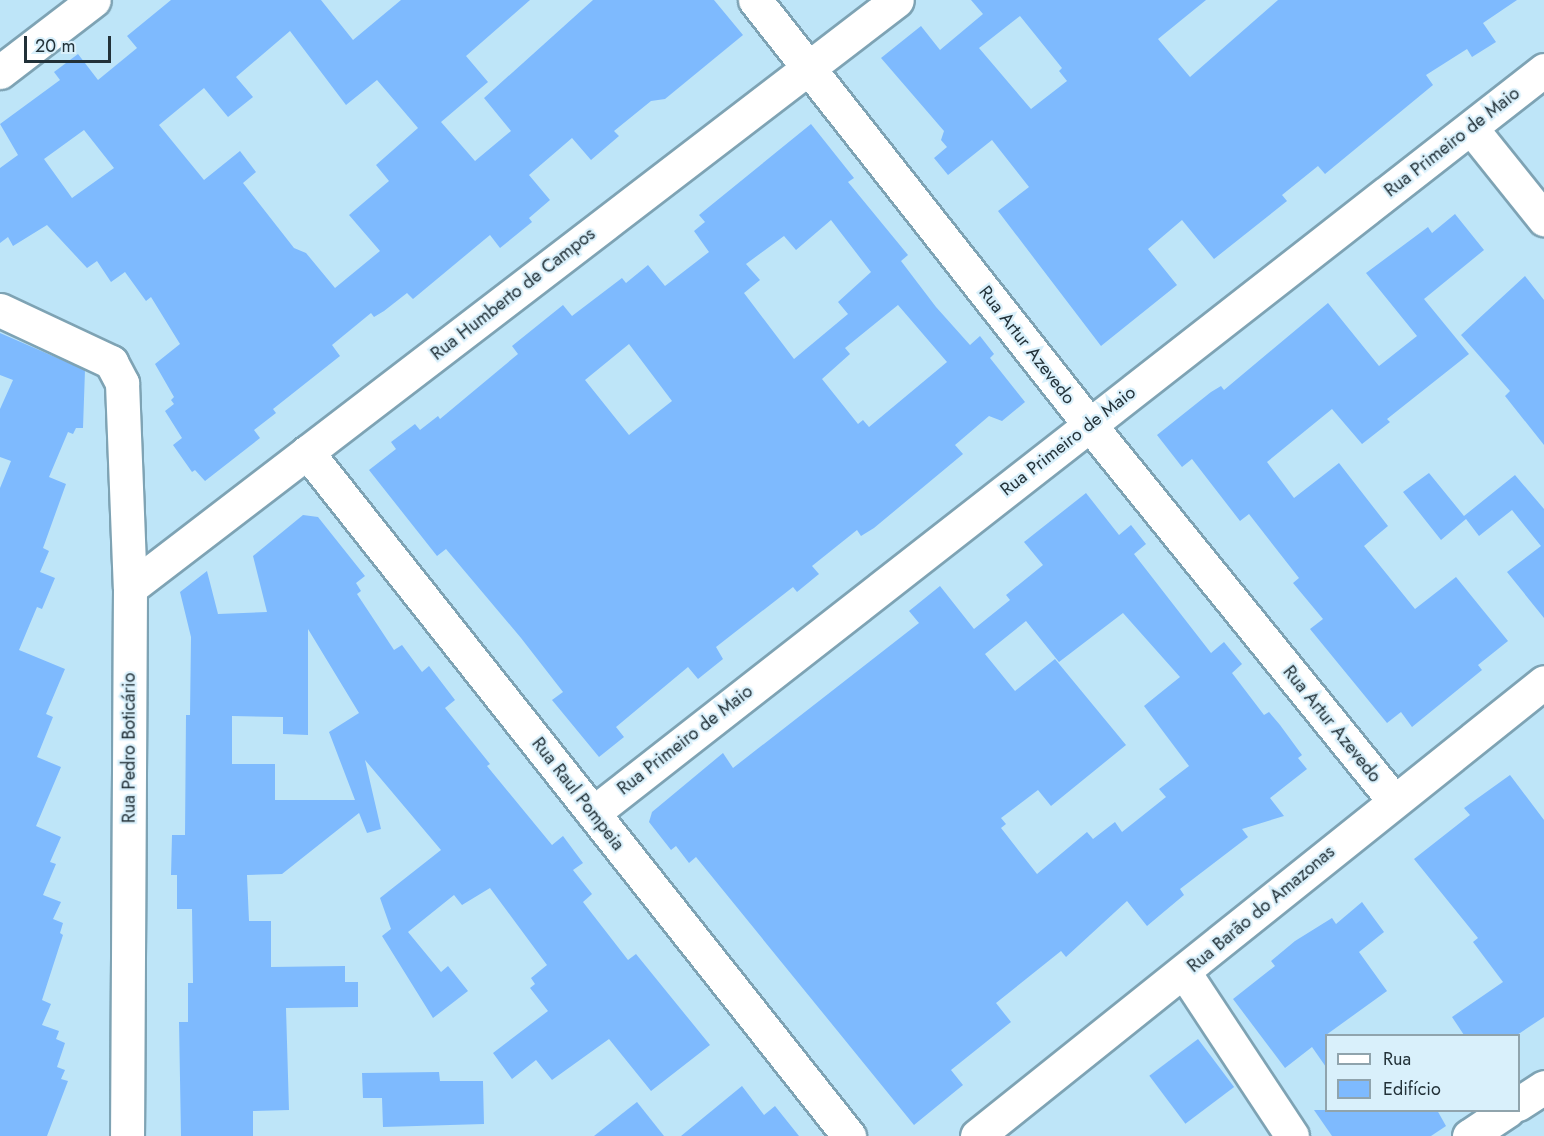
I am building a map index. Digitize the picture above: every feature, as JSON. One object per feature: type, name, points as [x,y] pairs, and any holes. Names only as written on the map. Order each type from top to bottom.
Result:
[{"type":"street","points":[[0,72],[94,0]]},
{"type":"street","name":"Rua Artur Azevedo","points":[[755,0],[1089,424],[1393,800]]},
{"type":"street","name":"Rua Humberto de Campos","points":[[130,588],[897,0]]},
{"type":"street","name":"Rua Primeiro de Maio","points":[[593,813],[1544,70]]},
{"type":"street","points":[[1471,128],[1544,219]]},
{"type":"street","name":"Rua Pedro Boticário","points":[[0,310],[111,362],[122,383],[130,588],[127,1136]]},
{"type":"street","name":"Rua Raul Pompeia","points":[[307,452],[849,1136]]},
{"type":"street","name":"Rua Barão do Amazonas","points":[[977,1136],[1184,972],[1393,800],[1544,682]]},
{"type":"street","points":[[1184,972],[1292,1136]]},
{"type":"street","points":[[1520,1103],[1544,1087]]},
{"type":"street","points":[[1469,1136],[1505,1112]]},
{"type":"building","points":[[171,0],[321,0],[353,40],[401,0],[530,0],[466,56],[488,82],[441,122],[475,161],[511,131],[484,98],[593,0],[714,0],[743,35],[665,99],[651,101],[614,131],[619,136],[591,160],[572,138],[529,175],[550,200],[529,218],[532,222],[500,248],[490,235],[413,299],[407,293],[374,317],[371,313],[332,345],[340,356],[273,409],[276,413],[254,430],[260,438],[205,481],[195,470],[192,472],[173,445],[182,438],[165,411],[174,404],[171,400],[174,397],[155,364],[180,344],[151,297],[146,301],[125,272],[111,282],[97,261],[87,268],[47,225],[13,246],[8,237],[0,243],[0,168],[18,155],[0,124],[60,80],[54,72],[78,54],[98,80],[137,48],[127,36]],"holes":[[[290,31],[346,105],[377,80],[418,128],[376,165],[389,181],[349,215],[380,251],[335,288],[306,253],[294,248],[243,183],[256,172],[240,151],[204,180],[159,125],[204,88],[228,117],[253,97],[236,77]],[[84,130],[114,168],[72,198],[44,159]]]},
{"type":"building","points":[[971,0],[1206,0],[1158,39],[1190,77],[1278,0],[1517,0],[1483,23],[1496,42],[1472,57],[1467,49],[1426,75],[1433,85],[1325,174],[1318,166],[1282,195],[1287,201],[1214,259],[1182,220],[1148,249],[1177,285],[1101,346],[998,211],[1029,187],[992,140],[948,175],[934,158],[947,147],[941,140],[944,131],[881,58],[921,26],[940,50],[983,14]],"holes":[[[1020,16],[1062,68],[1059,71],[1067,81],[1031,109],[979,48]]]},
{"type":"building","points":[[811,124],[854,178],[848,182],[908,255],[901,261],[936,307],[970,345],[980,336],[994,354],[990,358],[1025,402],[1002,421],[989,416],[955,445],[963,454],[874,528],[861,536],[857,530],[812,566],[819,574],[797,592],[793,587],[716,647],[723,659],[698,679],[688,667],[616,727],[624,737],[599,757],[552,700],[563,692],[521,638],[446,549],[437,556],[369,470],[396,449],[391,442],[415,424],[420,430],[438,416],[440,419],[518,354],[512,346],[563,305],[572,316],[622,278],[626,283],[648,265],[665,286],[709,252],[694,231],[705,222],[699,215]],"holes":[[[831,220],[871,272],[838,302],[848,314],[794,359],[744,293],[760,280],[746,264],[784,236],[796,250]],[[898,305],[947,362],[869,427],[863,420],[858,424],[822,379],[850,354],[845,348]],[[629,344],[672,401],[629,435],[585,380]]]},
{"type":"building","points":[[1455,214],[1484,250],[1424,299],[1469,354],[1387,419],[1390,422],[1362,444],[1332,409],[1267,462],[1294,498],[1339,463],[1388,526],[1364,546],[1415,609],[1456,577],[1508,641],[1478,665],[1482,670],[1412,727],[1401,712],[1387,723],[1310,629],[1323,619],[1293,583],[1299,578],[1249,514],[1240,521],[1192,459],[1182,467],[1157,435],[1211,392],[1221,386],[1224,390],[1328,303],[1379,366],[1417,336],[1366,273],[1428,227],[1432,233]]},
{"type":"building","points":[[1525,276],[1544,300],[1544,445],[1505,396],[1510,391],[1461,335]]},
{"type":"building","points":[[0,333],[85,370],[83,428],[76,428],[73,434],[68,432],[49,477],[66,484],[43,548],[49,551],[40,572],[55,578],[42,609],[37,607],[19,650],[65,669],[46,714],[53,717],[37,757],[61,767],[36,826],[61,837],[50,862],[56,864],[43,895],[61,902],[53,919],[63,923],[60,933],[63,935],[42,1000],[51,1004],[42,1025],[59,1031],[56,1039],[65,1043],[57,1067],[65,1070],[61,1079],[68,1081],[47,1136],[0,1136],[0,488],[11,461],[0,457],[0,409],[13,380],[0,375]]},
{"type":"building","points":[[1429,473],[1464,516],[1515,475],[1544,509],[1544,618],[1507,572],[1541,546],[1512,510],[1479,536],[1466,519],[1441,540],[1403,492]]},
{"type":"building","points":[[1086,493],[1119,535],[1131,525],[1146,544],[1134,554],[1211,653],[1224,642],[1242,664],[1232,673],[1264,715],[1269,712],[1280,725],[1302,755],[1298,758],[1307,769],[1270,798],[1284,816],[1242,829],[1248,837],[1180,889],[1184,895],[1147,926],[1127,901],[1066,957],[1061,951],[996,1003],[1011,1022],[951,1070],[963,1085],[914,1125],[696,857],[689,863],[676,846],[671,850],[649,822],[652,812],[723,753],[733,768],[919,623],[909,611],[940,586],[974,629],[1010,600],[1006,595],[1043,565],[1024,542]],"holes":[[[1123,613],[1180,677],[1144,706],[1189,766],[1159,789],[1166,797],[1122,832],[1115,822],[1093,839],[1087,832],[1037,874],[1001,828],[1006,824],[1001,818],[1038,790],[1051,806],[1126,745],[1055,659],[1015,691],[985,654],[1026,621],[1059,662]]]},
{"type":"building","points":[[303,515],[318,517],[365,576],[356,583],[361,591],[357,594],[394,650],[402,645],[422,672],[429,666],[455,700],[445,708],[490,764],[487,766],[552,845],[563,836],[583,863],[573,870],[592,894],[583,902],[628,960],[636,954],[710,1045],[651,1091],[609,1039],[552,1080],[536,1060],[512,1079],[493,1053],[548,1011],[530,988],[535,984],[531,978],[547,965],[490,888],[462,905],[454,895],[408,932],[441,972],[448,966],[468,991],[433,1018],[382,936],[391,929],[380,898],[441,850],[365,760],[381,829],[367,833],[359,813],[282,874],[247,875],[249,921],[271,921],[271,967],[345,966],[345,982],[358,982],[358,1007],[286,1008],[289,1110],[253,1111],[253,1136],[181,1136],[179,1022],[188,1022],[188,983],[193,983],[192,909],[177,909],[177,875],[171,875],[172,835],[185,835],[186,715],[190,715],[191,637],[180,592],[207,571],[218,614],[267,612],[253,556]],"holes":[[[308,629],[359,713],[329,732],[355,800],[275,800],[275,764],[232,764],[232,716],[283,717],[283,734],[308,735]]]},
{"type":"building","points":[[1510,775],[1544,820],[1544,1017],[1518,1034],[1463,1034],[1452,1017],[1503,982],[1473,942],[1478,938],[1414,859],[1470,815],[1464,808]]},
{"type":"building","points":[[1362,902],[1384,932],[1359,952],[1387,991],[1325,1034],[1325,1066],[1312,1047],[1285,1068],[1233,999],[1275,966],[1271,961],[1295,941],[1332,918],[1336,924]]},
{"type":"building","points":[[1198,1039],[1234,1087],[1185,1124],[1149,1076]]},
{"type":"building","points":[[439,1072],[440,1081],[483,1081],[484,1124],[383,1127],[382,1098],[363,1098],[362,1073]]},
{"type":"building","points":[[742,1086],[764,1115],[775,1106],[799,1136],[681,1136]]},
{"type":"building","points":[[637,1102],[664,1136],[594,1136],[628,1109]]},
{"type":"building","points":[[1314,1110],[1325,1110],[1325,1112],[1438,1112],[1446,1126],[1431,1136],[1332,1136]]}]
